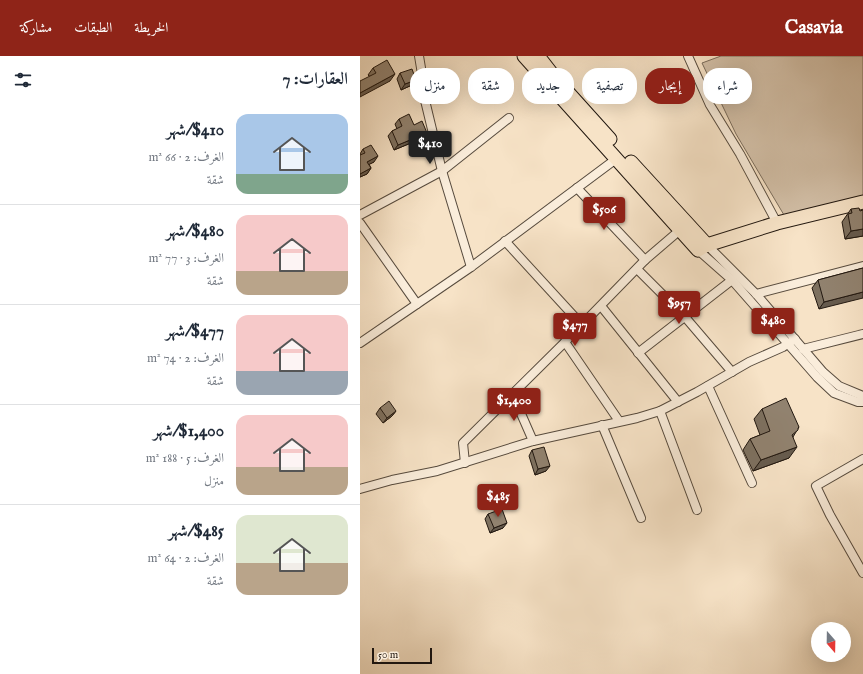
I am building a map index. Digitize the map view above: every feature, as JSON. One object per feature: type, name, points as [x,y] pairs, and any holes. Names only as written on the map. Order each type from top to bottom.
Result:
[{"type":"main road","points":[[524,56],[680,230],[702,248]]},
{"type":"main road","points":[[538,56],[702,248]]},
{"type":"main road","points":[[702,248],[777,223],[863,202]]},
{"type":"street","points":[[419,56],[422,74],[422,92],[442,171],[471,267]]},
{"type":"street","points":[[688,56],[710,105],[740,154],[777,223]]},
{"type":"street","points":[[360,215],[442,171],[509,118]]},
{"type":"street","points":[[360,343],[471,267],[616,159]]},
{"type":"street","points":[[577,188],[645,260]]},
{"type":"street","points":[[360,223],[417,304]]},
{"type":"street","points":[[466,463],[463,443],[601,306],[645,260],[680,230]]},
{"type":"street","points":[[505,241],[582,325]]},
{"type":"street","points":[[702,248],[791,342],[803,349],[823,372],[839,386],[863,396]]},
{"type":"street","points":[[702,248],[756,294],[817,377],[834,393],[858,402],[863,402]]},
{"type":"street","points":[[756,294],[863,266]]},
{"type":"street","points":[[637,268],[685,317],[732,372]]},
{"type":"street","points":[[638,353],[732,280]]},
{"type":"street","points":[[601,306],[678,402]]},
{"type":"street","points":[[803,349],[863,334]]},
{"type":"street","points":[[565,342],[618,421]]},
{"type":"street","points":[[360,489],[466,463],[534,442],[618,421],[637,418],[678,402],[754,359],[791,342]]},
{"type":"street","points":[[708,386],[752,483]]},
{"type":"street","points":[[512,394],[534,442]]},
{"type":"street","points":[[660,410],[697,510]]},
{"type":"street","points":[[602,425],[641,518]]},
{"type":"street","points":[[863,460],[816,486],[863,573]]},
{"type":"shaded area","points":[[721,56],[863,56],[863,196],[784,215],[736,134],[722,104],[752,104],[752,68],[704,68],[702,63]]},
{"type":"building","points":[[387,60],[395,74],[360,93],[360,81],[376,73],[373,68]]},
{"type":"building","points":[[410,70],[410,82],[405,84],[400,73]]},
{"type":"building","points":[[409,114],[414,125],[422,121],[427,133],[398,145],[392,131],[402,126],[399,119]]},
{"type":"building","points":[[371,145],[378,156],[367,162],[371,168],[360,174],[360,155],[365,153],[363,149]]},
{"type":"building","points":[[859,208],[860,211],[863,210],[863,229],[851,231],[848,214],[852,213],[851,209]]},
{"type":"building","points":[[863,268],[863,292],[824,302],[818,280]]},
{"type":"building","points":[[786,398],[799,427],[798,430],[792,435],[797,447],[761,460],[750,439],[770,431],[762,409]]},
{"type":"building","points":[[389,401],[396,411],[387,418],[380,408]]},
{"type":"building","points":[[544,447],[550,466],[538,469],[532,450]]},
{"type":"building","points":[[502,509],[507,523],[494,528],[488,514]]}]
